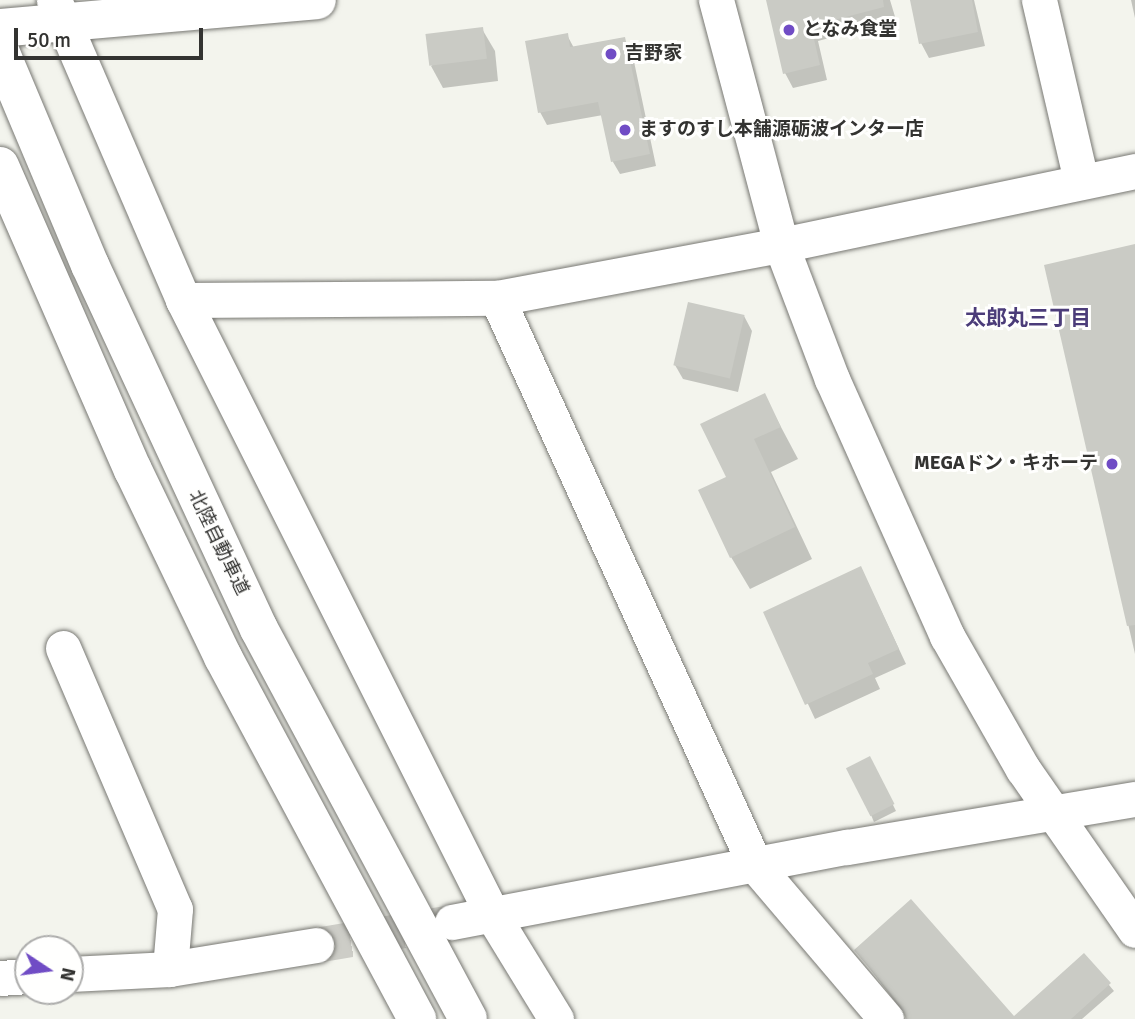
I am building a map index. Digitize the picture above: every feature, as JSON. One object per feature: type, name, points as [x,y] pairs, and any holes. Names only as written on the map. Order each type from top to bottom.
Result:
[{"type":"highway","points":[[0,28],[59,11],[317,0]]},
{"type":"highway","name":"北陸自動車道","points":[[5,65],[173,451],[253,617],[352,810],[468,1019]]},
{"type":"highway","points":[[0,166],[133,470],[223,657],[417,1019]]},
{"type":"street","points":[[716,0],[780,245],[832,379],[947,636],[1055,816],[1135,930]]},
{"type":"street","points":[[1039,0],[1081,180]]},
{"type":"street","points":[[59,11],[183,300],[494,916],[556,1019]]},
{"type":"street","points":[[183,300],[497,298],[780,245],[1081,180],[1135,171]]},
{"type":"street","points":[[497,298],[755,864],[886,1019]]},
{"type":"street","points":[[63,648],[175,909],[170,969]]},
{"type":"street","points":[[453,922],[755,864],[1055,816],[1135,799]]},
{"type":"street","points":[[84,973],[170,969],[316,945]]},
{"type":"building","points":[[766,0],[883,0],[884,7],[811,26],[820,65],[783,74]]},
{"type":"building","points":[[910,0],[972,0],[978,32],[919,44]]},
{"type":"building","points":[[483,27],[487,59],[429,66],[425,34]]},
{"type":"building","points":[[568,33],[570,47],[625,37],[650,154],[611,162],[598,102],[538,113],[525,41]]},
{"type":"building","name":"MEGAドン・キホーテ","points":[[1135,244],[1135,625],[1127,626],[1044,265]]},
{"type":"building","points":[[688,302],[745,315],[730,378],[673,365]]},
{"type":"building","points":[[765,393],[781,427],[754,439],[795,527],[730,558],[698,490],[726,477],[700,424]]},
{"type":"building","points":[[861,566],[899,649],[868,663],[873,674],[805,705],[763,612]]},
{"type":"building","points":[[870,756],[895,804],[870,816],[846,768]]},
{"type":"building","points":[[911,899],[1014,1016],[1084,953],[1111,983],[1071,1019],[906,1019],[901,1006],[854,950]]},
{"type":"tunnel","points":[[316,945],[446,923]]},
{"type":"place","name":"となみ食堂","points":[[789,30]]},
{"type":"place","name":"吉野家","points":[[611,54]]},
{"type":"place","name":"ますのすし本舗源砺波インター店","points":[[625,130]]},
{"type":"place","name":"MEGAドン・キホーテ","points":[[1112,464]]},
{"type":"district","name":"太郎丸三丁目","points":[[1028,318]]}]
